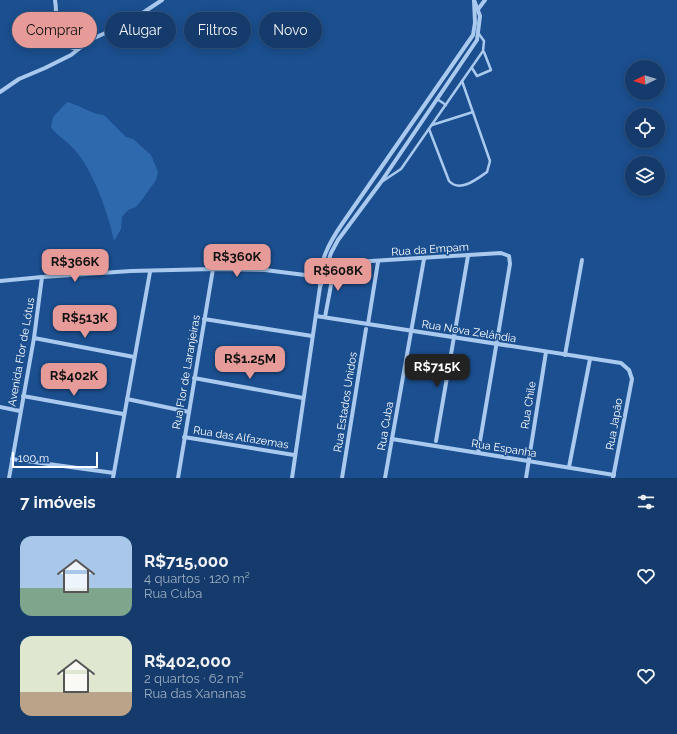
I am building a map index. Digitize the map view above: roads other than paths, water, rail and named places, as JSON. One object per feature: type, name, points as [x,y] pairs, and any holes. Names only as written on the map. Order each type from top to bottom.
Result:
[{"type":"street","points":[[55,0],[57,10],[56,33],[58,42],[62,45],[78,49]]},
{"type":"street","points":[[0,92],[19,79],[50,66],[90,40],[129,22],[162,0]]},
{"type":"street","points":[[321,278],[338,240],[381,182],[477,40],[480,24],[479,8],[474,0]]},
{"type":"street","points":[[292,478],[294,455],[316,316],[322,264],[326,250],[472,35],[475,23],[474,0]]},
{"type":"street","points":[[479,8],[485,0]]},
{"type":"street","points":[[432,95],[437,99]]},
{"type":"street","name":"Rua da Empam","points":[[322,264],[378,262],[501,253],[509,256],[510,264],[497,344]]},
{"type":"street","points":[[436,441],[468,256]]},
{"type":"street","name":"Rua Cuba","points":[[385,478],[424,259]]},
{"type":"street","points":[[565,355],[582,260]]},
{"type":"street","name":"Rua Estados Unidos","points":[[342,478],[378,262]]},
{"type":"street","points":[[325,317],[335,264]]},
{"type":"street","points":[[0,282],[42,277],[131,271],[150,272],[213,269],[265,270],[321,278]]},
{"type":"street","name":"Rua Flor de Laranjeiras","points":[[178,478],[213,269]]},
{"type":"street","points":[[113,478],[123,414],[150,272]]},
{"type":"street","name":"Avenida Flor de Lótus","points":[[9,478],[34,338],[42,277]]},
{"type":"street","name":"Rua Nova Zelândia","points":[[316,316],[367,326],[454,337],[621,364],[627,367],[631,374]]},
{"type":"street","points":[[204,319],[312,336]]},
{"type":"street","points":[[34,338],[134,357]]},
{"type":"street","points":[[478,453],[497,344]]},
{"type":"street","name":"Rua Chile","points":[[526,478],[546,352]]},
{"type":"street","points":[[569,467],[590,359]]},
{"type":"street","name":"Rua Japâo","points":[[614,476],[632,379],[631,374]]},
{"type":"street","points":[[194,378],[303,398]]},
{"type":"street","points":[[23,396],[123,414]]},
{"type":"street","points":[[126,399],[188,412]]},
{"type":"street","points":[[0,407],[20,411]]},
{"type":"street","name":"Rua das Alfazemas","points":[[184,437],[294,455]]},
{"type":"street","name":"Rua Espanha","points":[[392,439],[569,467],[614,476]]},
{"type":"street","points":[[12,459],[114,473]]},
{"type":"lane","points":[[381,182],[401,168],[472,68],[483,51],[484,41],[479,34]]},
{"type":"lane","points":[[472,68],[477,76],[491,70],[483,51]]},
{"type":"lane","points":[[429,129],[449,181],[456,186],[468,183],[487,172],[490,167],[490,161],[462,81]]},
{"type":"lane","points":[[437,99],[446,105]]},
{"type":"lane","points":[[431,126],[473,112]]}]
